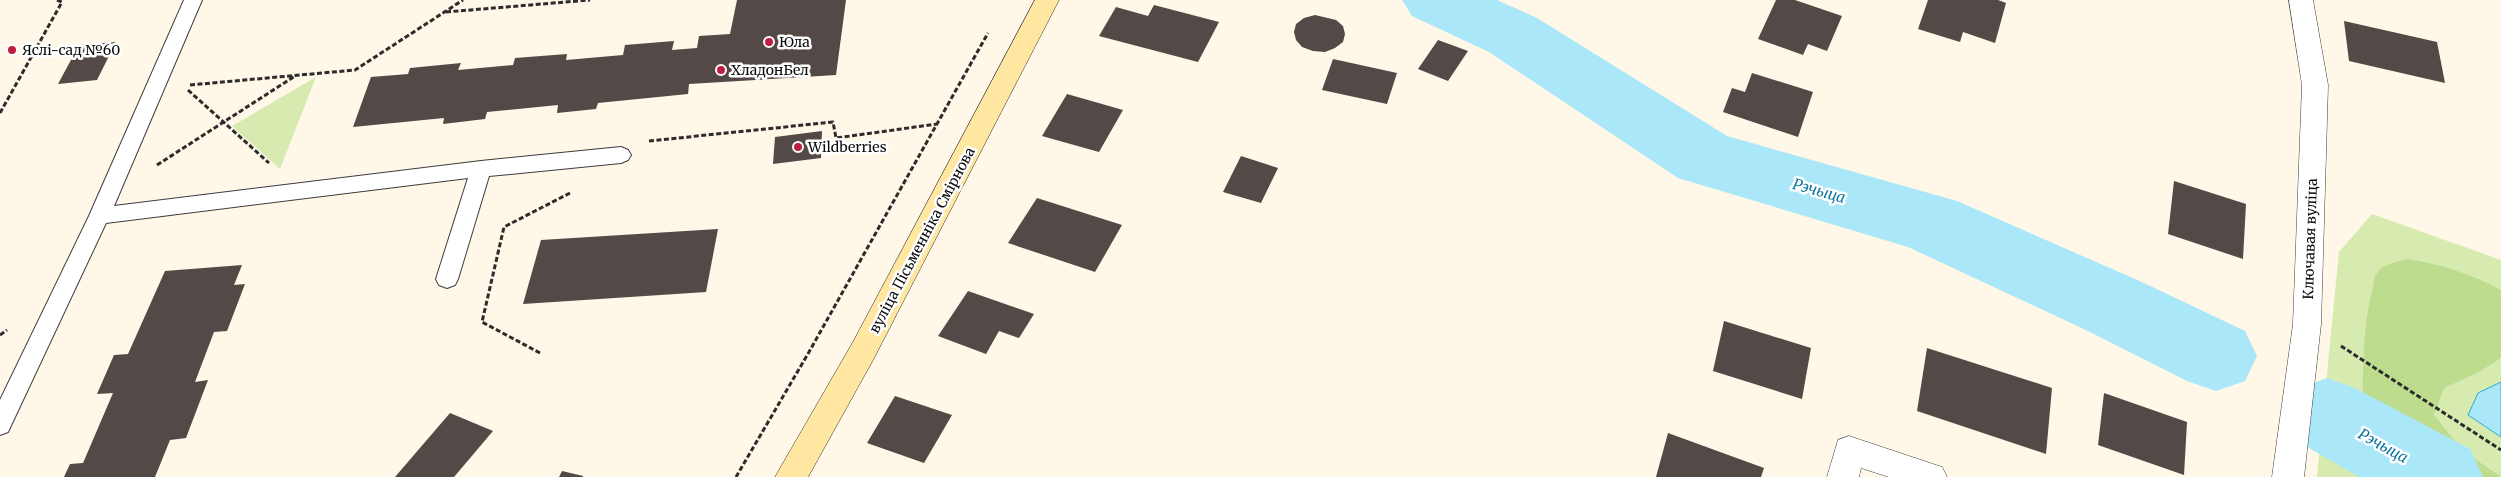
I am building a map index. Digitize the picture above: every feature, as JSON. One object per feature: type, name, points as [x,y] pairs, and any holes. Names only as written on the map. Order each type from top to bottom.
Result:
[{"type":"main road","name":"вуліца Пісьменніка Смірнова","points":[[791,477],[863,351],[1047,0]]},
{"type":"street","name":"Ключавая вуліца","points":[[2288,477],[2307,324],[2315,85],[2301,0]]},
{"type":"street","points":[[1843,477],[1849,450],[1932,477]]},
{"type":"lane","points":[[0,425],[99,216],[193,0]]},
{"type":"lane","points":[[99,216],[481,169],[621,155]]},
{"type":"lane","points":[[447,279],[481,169]]},
{"type":"path","points":[[0,113],[62,2],[57,0]]},
{"type":"path","points":[[302,191],[183,86],[354,70],[463,0]]},
{"type":"path","points":[[445,12],[590,0]]},
{"type":"path","points":[[736,477],[810,352],[993,25]]},
{"type":"path","points":[[157,166],[295,76]]},
{"type":"path","points":[[621,155],[632,143],[833,122],[836,138],[937,124]]},
{"type":"path","points":[[540,353],[482,322],[504,227],[573,192]]},
{"type":"path","points":[[2307,324],[2501,450]]},
{"type":"green space","points":[[316,77],[280,169],[232,126]]},
{"type":"green space","points":[[2372,214],[2501,260],[2501,477],[2317,477],[2339,252]]},
{"type":"green space","points":[[2407,259],[2456,270],[2501,290],[2501,358],[2479,372],[2444,388],[2434,415],[2462,450],[2501,477],[2370,477],[2363,408],[2365,331],[2368,308],[2377,273],[2387,265]]},
{"type":"water","points":[[2501,382],[2501,437],[2468,415],[2478,393]]},
{"type":"building","points":[[737,0],[846,0],[836,75],[689,84],[688,94],[598,103],[596,109],[557,113],[558,105],[487,112],[485,119],[443,124],[444,118],[353,127],[371,77],[408,74],[410,68],[461,63],[458,70],[513,65],[515,58],[567,54],[566,60],[623,55],[625,45],[674,41],[672,50],[697,48],[699,36],[730,34]]},
{"type":"building","points":[[1776,0],[1795,0],[1842,16],[1827,51],[1808,44],[1803,55],[1758,39]]},
{"type":"building","points":[[1928,0],[1998,0],[2006,3],[1995,43],[1963,32],[1960,42],[1918,29]]},
{"type":"building","points":[[1154,5],[1219,22],[1198,62],[1099,36],[1116,7],[1148,16]]},
{"type":"building","points":[[1315,15],[1336,20],[1343,26],[1345,34],[1343,42],[1325,52],[1313,51],[1302,47],[1296,40],[1294,32],[1296,24],[1304,18]]},
{"type":"building","points":[[2344,21],[2437,42],[2445,83],[2349,61]]},
{"type":"building","points":[[1438,40],[1468,51],[1448,81],[1418,69]]},
{"type":"building","points":[[116,42],[97,80],[58,84],[79,45]]},
{"type":"building","points":[[1333,59],[1397,73],[1387,104],[1322,90]]},
{"type":"building","points":[[1752,73],[1813,92],[1798,137],[1723,112],[1732,88],[1745,92]]},
{"type":"building","points":[[1067,94],[1123,110],[1099,152],[1042,136]]},
{"type":"building","name":"Wildberries","points":[[822,131],[821,158],[773,164],[775,137]]},
{"type":"building","points":[[1241,156],[1278,168],[1261,203],[1223,192]]},
{"type":"building","points":[[2174,181],[2246,204],[2243,259],[2168,234]]},
{"type":"building","points":[[1037,198],[1122,225],[1095,272],[1008,243]]},
{"type":"building","points":[[718,229],[706,292],[523,304],[541,240]]},
{"type":"building","points":[[242,265],[234,285],[245,284],[227,331],[214,332],[195,382],[208,380],[186,438],[170,440],[155,477],[64,477],[70,464],[83,463],[113,393],[97,394],[114,355],[128,354],[165,271]]},
{"type":"building","points":[[968,291],[1034,314],[1019,338],[999,331],[986,354],[938,336]]},
{"type":"building","points":[[1724,321],[1811,348],[1802,399],[1713,371]]},
{"type":"building","points":[[1927,348],[2052,388],[2046,454],[1917,411]]},
{"type":"building","points":[[2104,393],[2187,422],[2184,475],[2098,445]]},
{"type":"building","points":[[895,396],[952,415],[924,463],[867,443]]},
{"type":"building","points":[[450,413],[493,431],[454,477],[395,477]]},
{"type":"building","points":[[1668,433],[1764,468],[1761,477],[1656,477]]},
{"type":"building","points":[[562,471],[583,476],[583,477],[559,477]]},
{"type":"waterway","name":"Рэчыца","points":[[1436,0],[1513,35],[1704,158],[1930,223],[2116,307],[2216,356]]},
{"type":"waterway","name":"Рэчыца","points":[[2327,415],[2439,477]]},
{"type":"place","name":"Юла","points":[[769,42]]},
{"type":"place","name":"Яслі-сад №60","points":[[12,50]]},
{"type":"place","name":"ХладонБел","points":[[721,70]]},
{"type":"place","name":"Wildberries","points":[[798,147]]}]
